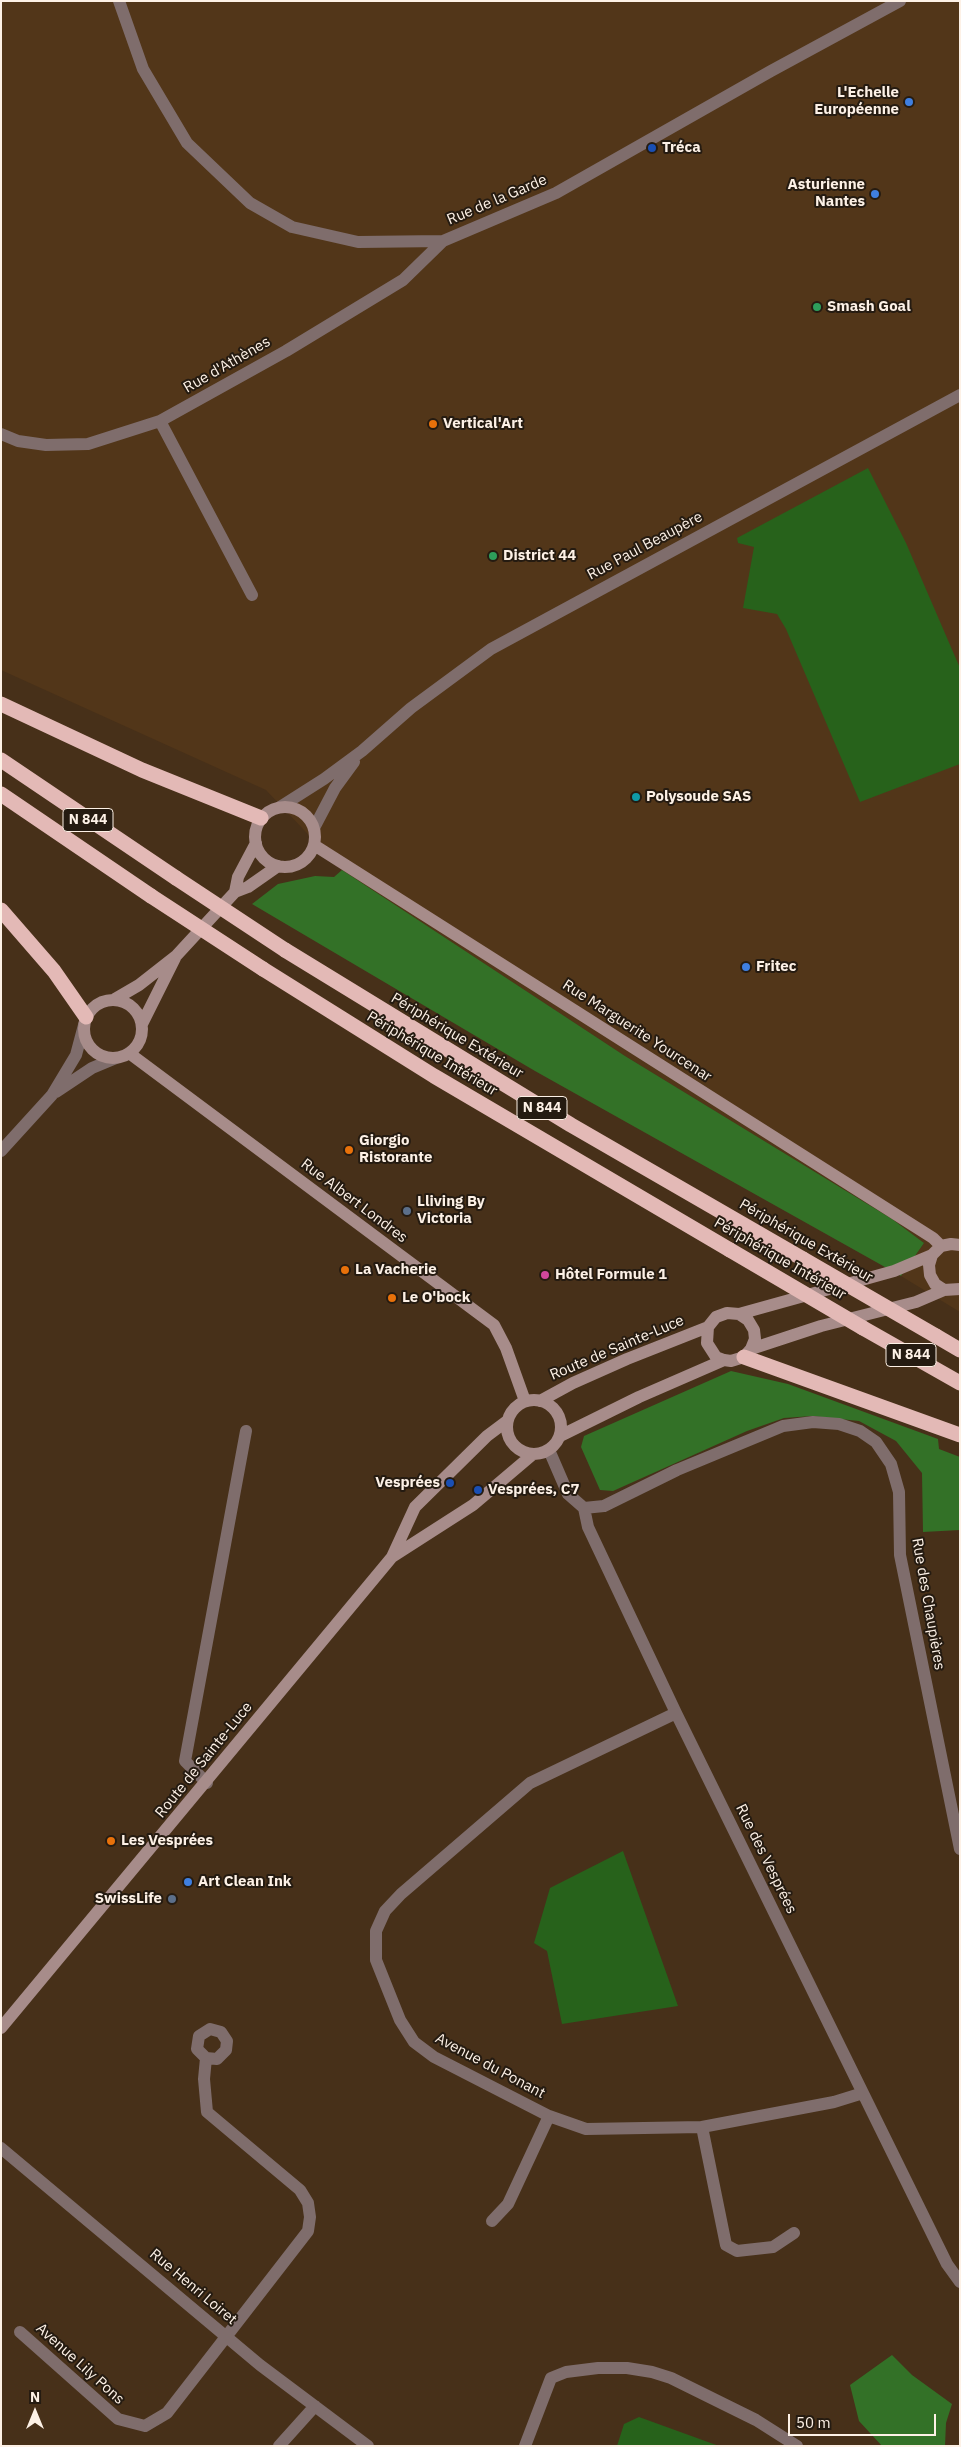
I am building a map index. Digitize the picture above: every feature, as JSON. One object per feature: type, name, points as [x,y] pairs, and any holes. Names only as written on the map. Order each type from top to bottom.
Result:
[{"type":"highway","points":[[1,704],[142,770],[261,818]]},
{"type":"highway","name":"Périphérique Extérieur","points":[[1,760],[285,950],[546,1110],[960,1350]]},
{"type":"highway","name":"Périphérique Intérieur","points":[[1,794],[151,896],[263,969],[434,1076],[960,1383]]},
{"type":"highway","points":[[1,910],[54,971],[85,1021]]},
{"type":"highway","points":[[748,1353],[960,1435]]},
{"type":"street","name":"Rue de la Garde","points":[[119,1],[143,69],[186,143],[250,203],[292,227],[358,242],[442,240],[556,193],[900,1]]},
{"type":"street","name":"Rue d'Athènes","points":[[1,434],[18,441],[46,445],[88,444],[160,421],[286,351],[403,280],[442,240]]},
{"type":"street","name":"Rue Paul Beaupère","points":[[280,807],[362,752],[411,708],[491,650],[960,395]]},
{"type":"street","points":[[160,421],[252,595]]},
{"type":"street","name":"Rue Paul Beaupère","points":[[314,828],[335,788],[362,752]]},
{"type":"street","points":[[235,892],[238,877],[256,843],[256,830],[261,818],[267,813],[280,807],[294,808],[309,818],[314,828],[314,845],[303,861],[291,866],[278,866],[266,860],[256,843]]},
{"type":"street","name":"Rue Marguerite Yourcenar","points":[[314,845],[933,1238],[937,1251]]},
{"type":"street","points":[[1,1151],[52,1095],[76,1054],[85,1021],[100,1003],[115,999],[139,985],[176,956],[235,892],[248,888],[278,866]]},
{"type":"street","points":[[52,1095],[92,1068],[129,1053],[140,1040],[142,1024],[176,956]]},
{"type":"street","points":[[115,999],[132,1006],[138,1012],[142,1024]]},
{"type":"street","points":[[85,1021],[85,1038],[92,1049],[103,1056],[116,1058]]},
{"type":"street","name":"Rue Albert Londres","points":[[129,1053],[494,1325],[506,1348],[525,1401]]},
{"type":"street","name":"Route de Sainte-Luce","points":[[540,1401],[573,1383],[627,1359],[708,1327],[716,1317],[727,1313],[739,1314],[894,1271],[951,1244],[960,1245]]},
{"type":"street","points":[[937,1251],[929,1265],[930,1275],[935,1284],[944,1290]]},
{"type":"street","points":[[560,1436],[561,1425],[558,1414],[551,1406],[540,1401],[525,1401],[514,1409],[507,1421],[508,1437],[512,1444],[524,1453],[532,1455],[548,1450],[560,1436],[631,1401],[724,1360],[731,1361],[821,1326],[916,1302],[944,1290],[960,1289]]},
{"type":"street","points":[[739,1314],[748,1320],[754,1330],[755,1339],[748,1353]]},
{"type":"street","name":"Route de Sainte-Luce","points":[[708,1327],[707,1343],[716,1357],[724,1360]]},
{"type":"street","name":"Route de Sainte-Luce","points":[[1,2028],[207,1783],[392,1557],[415,1507],[487,1436],[507,1421]]},
{"type":"street","name":"Rue des Chaupières","points":[[584,1508],[604,1506],[677,1470],[783,1426],[813,1422],[834,1423],[860,1430],[876,1442],[891,1464],[899,1492],[900,1555],[960,1849]]},
{"type":"street","points":[[207,1783],[184,1761],[246,1431]]},
{"type":"street","points":[[548,1450],[568,1494],[584,1508]]},
{"type":"street","name":"Route de Sainte-Luce","points":[[392,1557],[473,1505],[532,1455]]},
{"type":"street","name":"Rue des Vesprées","points":[[584,1508],[588,1527],[676,1713],[947,2264],[960,2282]]},
{"type":"street","name":"Avenue du Ponant","points":[[676,1713],[530,1783],[401,1894],[385,1911],[376,1931],[376,1960],[400,2020],[414,2042],[434,2057],[549,2116],[586,2129],[646,2130],[702,2126],[834,2102],[863,2093]]},
{"type":"street","name":"Avenue Lily Pons","points":[[20,2332],[118,2420],[145,2426],[167,2413],[308,2232],[310,2217],[308,2203],[300,2190],[207,2112],[204,2080],[206,2058]]},
{"type":"street","points":[[492,2221],[508,2204],[549,2116]]},
{"type":"street","points":[[702,2126],[726,2245],[737,2251],[773,2247],[794,2233]]},
{"type":"street","name":"Rue Henri Loiret","points":[[1,2148],[228,2337],[314,2406],[368,2446]]},
{"type":"street","points":[[526,2446],[551,2378],[566,2372],[598,2368],[627,2368],[652,2372],[701,2391],[756,2420],[797,2446]]},
{"type":"street","points":[[279,2446],[314,2406]]},
{"type":"shaded area","points":[[1,1],[960,1],[960,1312],[901,1276],[924,1243],[892,1219],[625,1056],[342,870],[266,790],[1,670]]},
{"type":"green space","points":[[868,468],[906,543],[960,668],[960,764],[860,802],[786,629],[777,614],[743,608],[754,547],[738,543],[737,538]]},
{"type":"green space","points":[[342,870],[625,1056],[892,1219],[924,1243],[901,1276],[535,1071],[252,904],[278,884],[315,876],[334,877]]},
{"type":"green space","points":[[731,1371],[788,1384],[938,1439],[939,1449],[960,1457],[960,1530],[923,1532],[922,1473],[896,1441],[859,1421],[812,1416],[784,1418],[747,1431],[613,1491],[600,1490],[581,1447],[584,1436]]},
{"type":"green space","points":[[623,1851],[678,2006],[562,2024],[547,1951],[534,1943],[550,1888]]},
{"type":"green space","points":[[892,2355],[912,2375],[952,2404],[946,2423],[945,2446],[882,2446],[859,2421],[850,2385]]},
{"type":"green space","points":[[639,2417],[719,2446],[617,2446],[624,2424]]},
{"type":"place","name":"L'Echelle Européenne","points":[[909,102]]},
{"type":"place","name":"Tréca","points":[[652,148]]},
{"type":"place","name":"Asturienne Nantes","points":[[875,194]]},
{"type":"place","name":"Smash Goal","points":[[817,307]]},
{"type":"place","name":"Vertical'Art","points":[[433,424]]},
{"type":"place","name":"District 44","points":[[493,556]]},
{"type":"place","name":"Polysoude SAS","points":[[636,797]]},
{"type":"place","name":"Fritec","points":[[746,967]]},
{"type":"place","name":"Giorgio Ristorante","points":[[349,1150]]},
{"type":"place","name":"Lliving By Victoria","points":[[407,1211]]},
{"type":"place","name":"La Vacherie","points":[[345,1270]]},
{"type":"place","name":"Hôtel Formule 1","points":[[545,1275]]},
{"type":"place","name":"Le O'bock","points":[[392,1298]]},
{"type":"place","name":"Vesprées","points":[[450,1483]]},
{"type":"place","name":"Vesprées, C7","points":[[478,1490]]},
{"type":"place","name":"Les Vesprées","points":[[111,1841]]},
{"type":"place","name":"Art Clean Ink","points":[[188,1882]]},
{"type":"place","name":"SwissLife","points":[[172,1899]]}]
